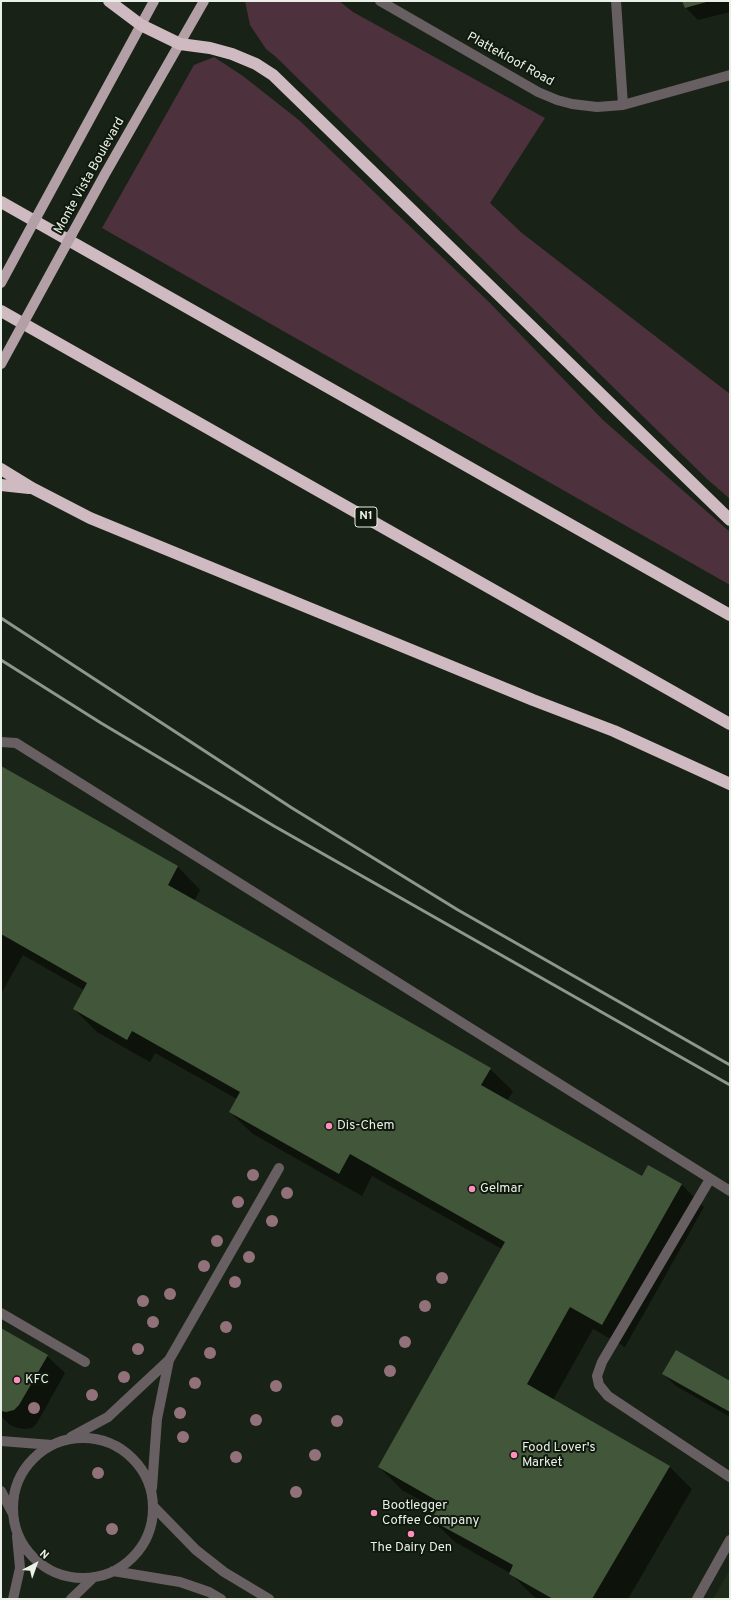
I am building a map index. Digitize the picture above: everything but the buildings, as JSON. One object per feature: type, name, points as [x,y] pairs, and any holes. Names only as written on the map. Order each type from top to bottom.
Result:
[{"type":"highway","points":[[109,1],[141,25],[180,44],[210,48],[232,54],[256,64],[272,75],[730,520]]},
{"type":"highway","points":[[1,202],[730,615]]},
{"type":"highway","name":"N1","points":[[1,311],[730,724]]},
{"type":"highway","points":[[1,469],[32,488],[90,518],[533,700],[614,731],[730,784]]},
{"type":"highway","points":[[1,485],[32,488]]},
{"type":"main road","name":"Monte Vista Boulevard","points":[[1,283],[154,1]]},
{"type":"main road","name":"Monte Vista Boulevard","points":[[1,364],[105,174],[204,1]]},
{"type":"street","name":"Plattekloof Road","points":[[380,1],[538,92],[572,104],[597,107],[623,105],[730,75]]},
{"type":"street","points":[[616,1],[623,105]]},
{"type":"street","points":[[1,742],[16,743],[730,1191]]},
{"type":"street","points":[[152,1493],[157,1419],[170,1360],[279,1168]]},
{"type":"street","points":[[710,1179],[602,1362],[597,1376],[599,1385],[608,1396],[730,1476]]},
{"type":"street","points":[[1,1313],[85,1362]]},
{"type":"street","points":[[13,1599],[20,1568],[14,1514],[14,1497],[18,1481],[27,1466],[38,1454],[52,1445],[67,1439],[108,1417],[170,1360]]},
{"type":"street","points":[[16,1528],[24,1546],[38,1561],[55,1572],[74,1577],[94,1577],[113,1571],[130,1560],[143,1545],[151,1526],[154,1506],[152,1493],[144,1472],[130,1455],[111,1443],[89,1438],[67,1439]]},
{"type":"street","points":[[1,1441],[52,1445]]},
{"type":"street","points":[[1,1491],[14,1514]]},
{"type":"street","points":[[154,1506],[196,1550],[224,1572],[269,1599]]},
{"type":"street","points":[[697,1599],[730,1540]]},
{"type":"street","points":[[113,1571],[180,1582],[209,1592],[221,1599]]},
{"type":"street","points":[[71,1599],[94,1577]]},
{"type":"shaded area","points":[[245,1],[339,1],[353,12],[545,118],[490,203],[522,233],[730,394],[730,499],[707,479],[276,57],[266,49],[250,25]]},
{"type":"shaded area","points":[[214,57],[243,76],[300,121],[489,302],[603,420],[730,532],[730,585],[102,228],[194,65]]},
{"type":"shaded area","points":[[730,1569],[730,1599],[713,1599]]},
{"type":"railway","points":[[1,618],[292,808],[458,910],[730,1065]]},
{"type":"railway","points":[[1,660],[101,723],[274,826],[730,1085]]},
{"type":"place","name":"Dis-Chem","points":[[329,1126]]},
{"type":"place","name":"Gelmar","points":[[472,1189]]},
{"type":"place","name":"KFC","points":[[17,1380]]},
{"type":"place","name":"Food Lover's Market","points":[[514,1455]]},
{"type":"place","name":"Bootlegger Coffee Company","points":[[374,1513]]},
{"type":"place","name":"The Dairy Den","points":[[411,1534]]}]
